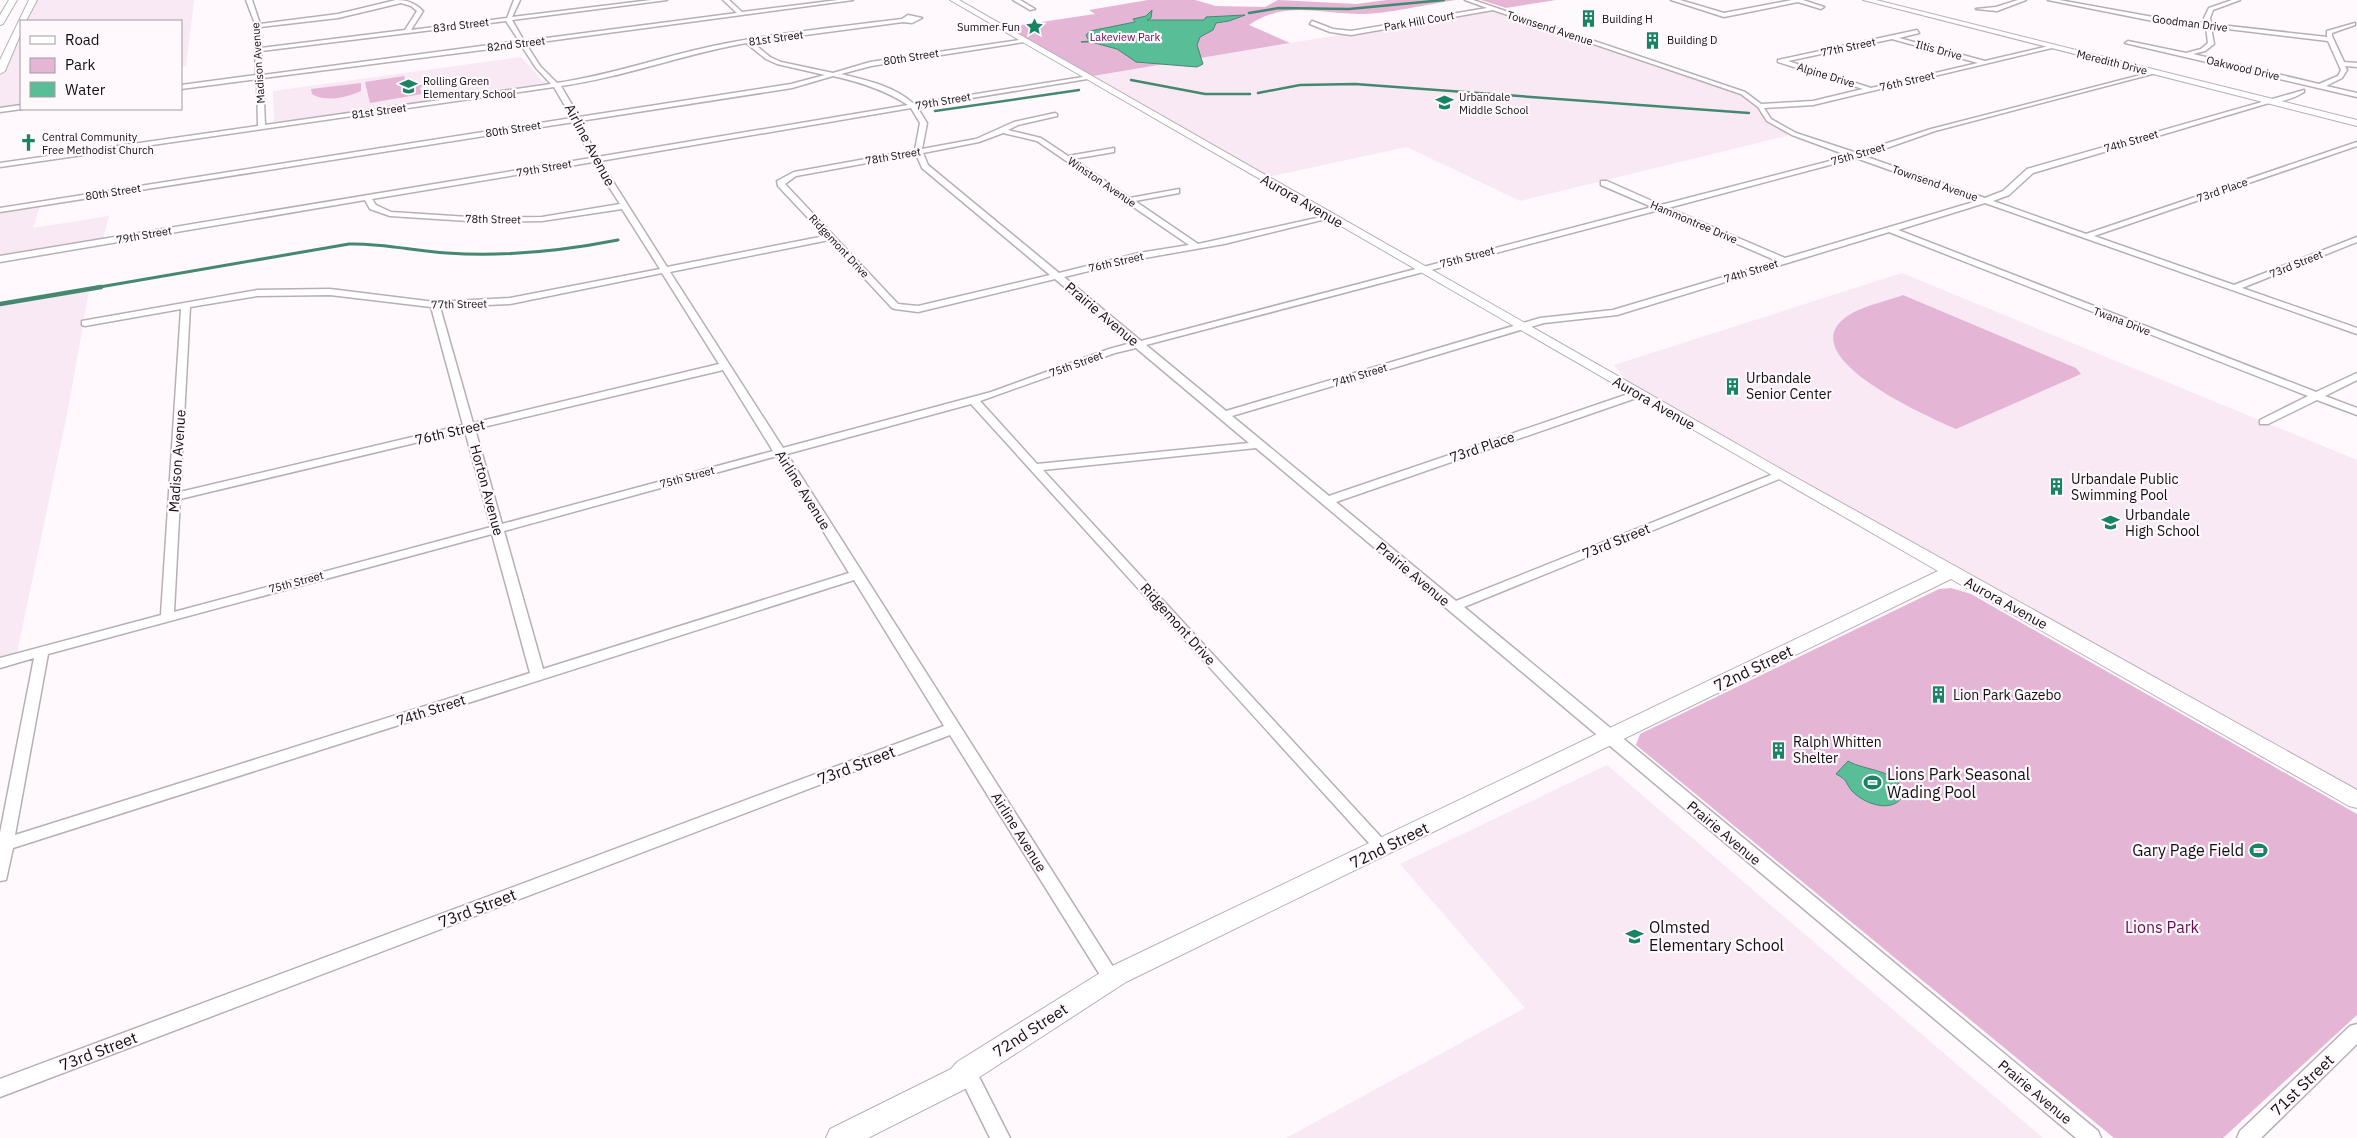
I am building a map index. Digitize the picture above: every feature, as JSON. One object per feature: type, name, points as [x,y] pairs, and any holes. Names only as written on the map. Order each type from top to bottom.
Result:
[{"type":"main road","points":[[0,22],[13,0]]},
{"type":"main road","points":[[23,20],[33,0]]},
{"type":"main road","points":[[0,71],[20,26]]},
{"type":"main road","points":[[2,37],[10,37],[8,45],[10,47]]},
{"type":"street","name":"Madison Avenue","points":[[249,0],[258,26],[262,128]]},
{"type":"street","points":[[258,26],[333,17],[400,0],[416,7],[420,11],[407,32]]},
{"type":"street","points":[[509,19],[517,0]]},
{"type":"street","name":"83rd Street","points":[[259,50],[664,0]]},
{"type":"street","points":[[726,0],[741,14]]},
{"type":"street","name":"82nd Street","points":[[182,87],[850,0]]},
{"type":"street","name":"Aurora Avenue","points":[[954,0],[1780,475],[2357,800]]},
{"type":"street","points":[[1016,0],[1032,9]]},
{"type":"street","name":"Townsend Avenue","points":[[1468,0],[1738,91],[1750,96],[1760,106],[1769,120],[1781,128],[1856,156],[2357,331]]},
{"type":"street","points":[[1674,0],[1724,14],[1799,0],[1821,7]]},
{"type":"street","name":"Meredith Drive","points":[[1868,0],[2357,123]]},
{"type":"street","points":[[1979,9],[1997,9],[2023,0]]},
{"type":"street","name":"Goodman Drive","points":[[2051,0],[2135,16],[2330,39]]},
{"type":"street","points":[[2188,54],[2203,50],[2211,44],[2207,18],[2211,9],[2236,0]]},
{"type":"street","name":"Park Hill Court","points":[[1312,23],[1332,31],[1344,33],[1494,9]]},
{"type":"street","name":"Airline Avenue","points":[[509,19],[538,67],[556,85],[576,119],[579,129],[595,159],[1111,978]]},
{"type":"street","name":"81st Street","points":[[0,165],[556,85],[620,74],[697,52],[748,42],[903,20]]},
{"type":"street","points":[[2353,24],[2329,32],[2330,39],[2342,64],[2357,65]]},
{"type":"street","name":"77th Street","points":[[1780,61],[1916,32]]},
{"type":"street","name":"Iltis Drive","points":[[1891,37],[1986,63]]},
{"type":"street","name":"80th Street","points":[[0,210],[792,86],[870,64],[1024,40]]},
{"type":"street","points":[[748,42],[768,58],[779,63],[880,87],[899,96],[918,112],[924,123],[925,129],[918,142],[918,152]]},
{"type":"street","name":"Oakwood Drive","points":[[2128,43],[2188,54],[2357,95]]},
{"type":"street","name":"76th Street","points":[[1760,106],[1814,103],[2053,47]]},
{"type":"street","name":"Alpine Drive","points":[[1780,61],[1872,90]]},
{"type":"street","name":"74th Street","points":[[1223,415],[1522,327],[1559,318],[1614,313],[1985,200],[2006,193],[2030,171],[2268,101],[2295,96],[2302,91],[2340,77],[2344,70],[2342,64]]},
{"type":"street","name":"75th Street","points":[[0,663],[973,400],[1021,386],[1081,362],[1138,344],[1856,156],[1933,130],[2154,72]]},
{"type":"street","name":"79th Street","points":[[0,259],[1088,77]]},
{"type":"street","points":[[0,110],[20,107]]},
{"type":"street","name":"78th Street","points":[[784,178],[794,174],[977,141],[988,138],[1016,122],[1055,115]]},
{"type":"street","name":"Winston Avenue","points":[[1001,130],[1033,136],[1197,247]]},
{"type":"street","name":"73rd Place","points":[[2088,236],[2357,144]]},
{"type":"street","points":[[1068,158],[1111,150]]},
{"type":"street","name":"Prairie Avenue","points":[[918,152],[925,166],[2091,1138]]},
{"type":"street","name":"Ridgemont Drive","points":[[784,178],[781,184],[894,306],[903,309]]},
{"type":"street","name":"Hammontree Drive","points":[[1604,183],[1784,261]]},
{"type":"street","points":[[1129,200],[1176,191]]},
{"type":"street","name":"78th Street","points":[[367,197],[373,207],[390,214],[484,220],[542,219],[625,206]]},
{"type":"street","name":"76th Street","points":[[903,309],[918,309],[1139,256],[1197,247],[1330,217]]},
{"type":"street","name":"Twana Drive","points":[[1888,229],[2357,412]]},
{"type":"street","name":"77th Street","points":[[85,323],[257,293],[310,291],[435,305],[510,301],[831,237]]},
{"type":"street","name":"73rd Street","points":[[2234,288],[2357,239]]},
{"type":"street","name":"Madison Avenue","points":[[167,617],[186,304]]},
{"type":"street","name":"Horton Avenue","points":[[435,305],[538,676]]},
{"type":"street","name":"76th Street","points":[[174,497],[725,366]]},
{"type":"street","points":[[2264,422],[2357,376]]},
{"type":"street","name":"73rd Place","points":[[1326,501],[1638,394]]},
{"type":"street","name":"Ridgemont Drive","points":[[973,400],[1384,848]]},
{"type":"street","points":[[1036,468],[1258,445]]},
{"type":"street","name":"73rd Street","points":[[1452,607],[1780,475]]},
{"type":"street","name":"72nd Street","points":[[840,1138],[960,1078],[966,1071],[1111,978],[1384,848],[1951,572]]},
{"type":"street","name":"74th Street","points":[[6,844],[856,575]]},
{"type":"street","points":[[0,875],[42,651]]},
{"type":"street","name":"73rd Street","points":[[0,1088],[953,728]]},
{"type":"street","name":"71st Street","points":[[2247,1138],[2357,1032]]},
{"type":"street","points":[[966,1071],[1000,1138]]},
{"type":"shaded area","points":[[33,0],[194,0],[186,66],[182,67],[182,20],[23,20]]},
{"type":"shaded area","name":"Urbandale Middle School","points":[[1494,9],[1749,96],[1769,120],[1794,134],[1520,201],[1407,147],[1263,178],[1087,77]]},
{"type":"shaded area","points":[[20,25],[20,107],[0,110],[0,71]]},
{"type":"shaded area","name":"Rolling Green Elementary School","points":[[521,57],[545,83],[274,122],[273,91]]},
{"type":"shaded area","points":[[41,203],[33,228],[109,216],[102,242],[0,259],[0,210]]},
{"type":"shaded area","name":"Urbandale High School","points":[[1902,273],[2357,460],[2357,800],[1638,394],[1614,365]]},
{"type":"shaded area","points":[[89,291],[69,404],[16,658],[0,663],[0,306]]},
{"type":"shaded area","name":"Olmsted Elementary School","points":[[1607,765],[2043,1138],[1286,1138],[1525,1008],[1400,864]]},
{"type":"green space","name":"Lakeview Park","points":[[1148,0],[1195,0],[1216,6],[1265,7],[1278,0],[1356,4],[1387,0],[1456,0],[1372,14],[1303,10],[1276,13],[1262,17],[1249,25],[1290,43],[1087,77],[1001,28],[1095,14],[1089,10]]},
{"type":"green space","points":[[1481,0],[1556,0],[1506,8]]},
{"type":"green space","points":[[404,76],[407,85],[421,83],[422,94],[370,103],[365,82]]},
{"type":"green space","points":[[361,83],[361,91],[330,99],[317,97],[312,94],[311,89]]},
{"type":"green space","points":[[1903,295],[2076,368],[2081,374],[1956,429],[1895,399],[1870,384],[1850,367],[1836,350],[1834,333],[1846,317],[1866,307]]},
{"type":"green space","name":"Lions Park","points":[[1951,588],[1971,594],[2357,814],[2357,1015],[2223,1138],[2114,1138],[1636,745],[1640,734],[1939,589]]},
{"type":"water","points":[[1152,10],[1151,18],[1147,20],[1204,20],[1206,17],[1245,15],[1229,21],[1216,23],[1213,30],[1200,37],[1197,45],[1203,64],[1197,67],[1136,62],[1117,49],[1091,42],[1081,42],[1089,41],[1086,35],[1090,31],[1135,22],[1133,19],[1146,16]]},
{"type":"water","name":"Lions Park Seasonal Wading Pool","points":[[1848,761],[1895,779],[1904,794],[1893,804],[1886,806],[1871,803],[1857,796],[1845,780],[1836,774]]},
{"type":"waterway","points":[[1249,13],[1279,8],[1349,9],[1444,0]]},
{"type":"waterway","points":[[1131,80],[1205,94],[1250,94]]},
{"type":"waterway","points":[[1258,93],[1300,85],[1355,84],[1749,113]]},
{"type":"waterway","points":[[935,111],[1079,90]]},
{"type":"waterway","points":[[94,288],[349,244],[447,253],[512,254],[555,250],[618,240]]},
{"type":"waterway","points":[[0,304],[101,287]]},
{"type":"place","name":"Building H","points":[[1588,19]]},
{"type":"place","name":"Summer Fun","points":[[1034,27]]},
{"type":"place","name":"Building D","points":[[1653,40]]},
{"type":"place","name":"Rolling Green Elementary School","points":[[409,87]]},
{"type":"place","name":"Urbandale Middle School","points":[[1445,103]]},
{"type":"place","name":"Central Community Free Methodist Church","points":[[28,143]]},
{"type":"place","name":"Urbandale Senior Center","points":[[1732,386]]},
{"type":"place","name":"Urbandale Public Swimming Pool","points":[[2057,487]]},
{"type":"place","name":"Urbandale High School","points":[[2111,523]]},
{"type":"place","name":"Lion Park Gazebo","points":[[1939,695]]},
{"type":"place","name":"Ralph Whitten Shelter","points":[[1779,750]]},
{"type":"place","name":"Lions Park Seasonal Wading Pool","points":[[1873,783]]},
{"type":"place","name":"Gary Page Field","points":[[2258,850]]},
{"type":"place","name":"Olmsted Elementary School","points":[[1635,936]]}]
